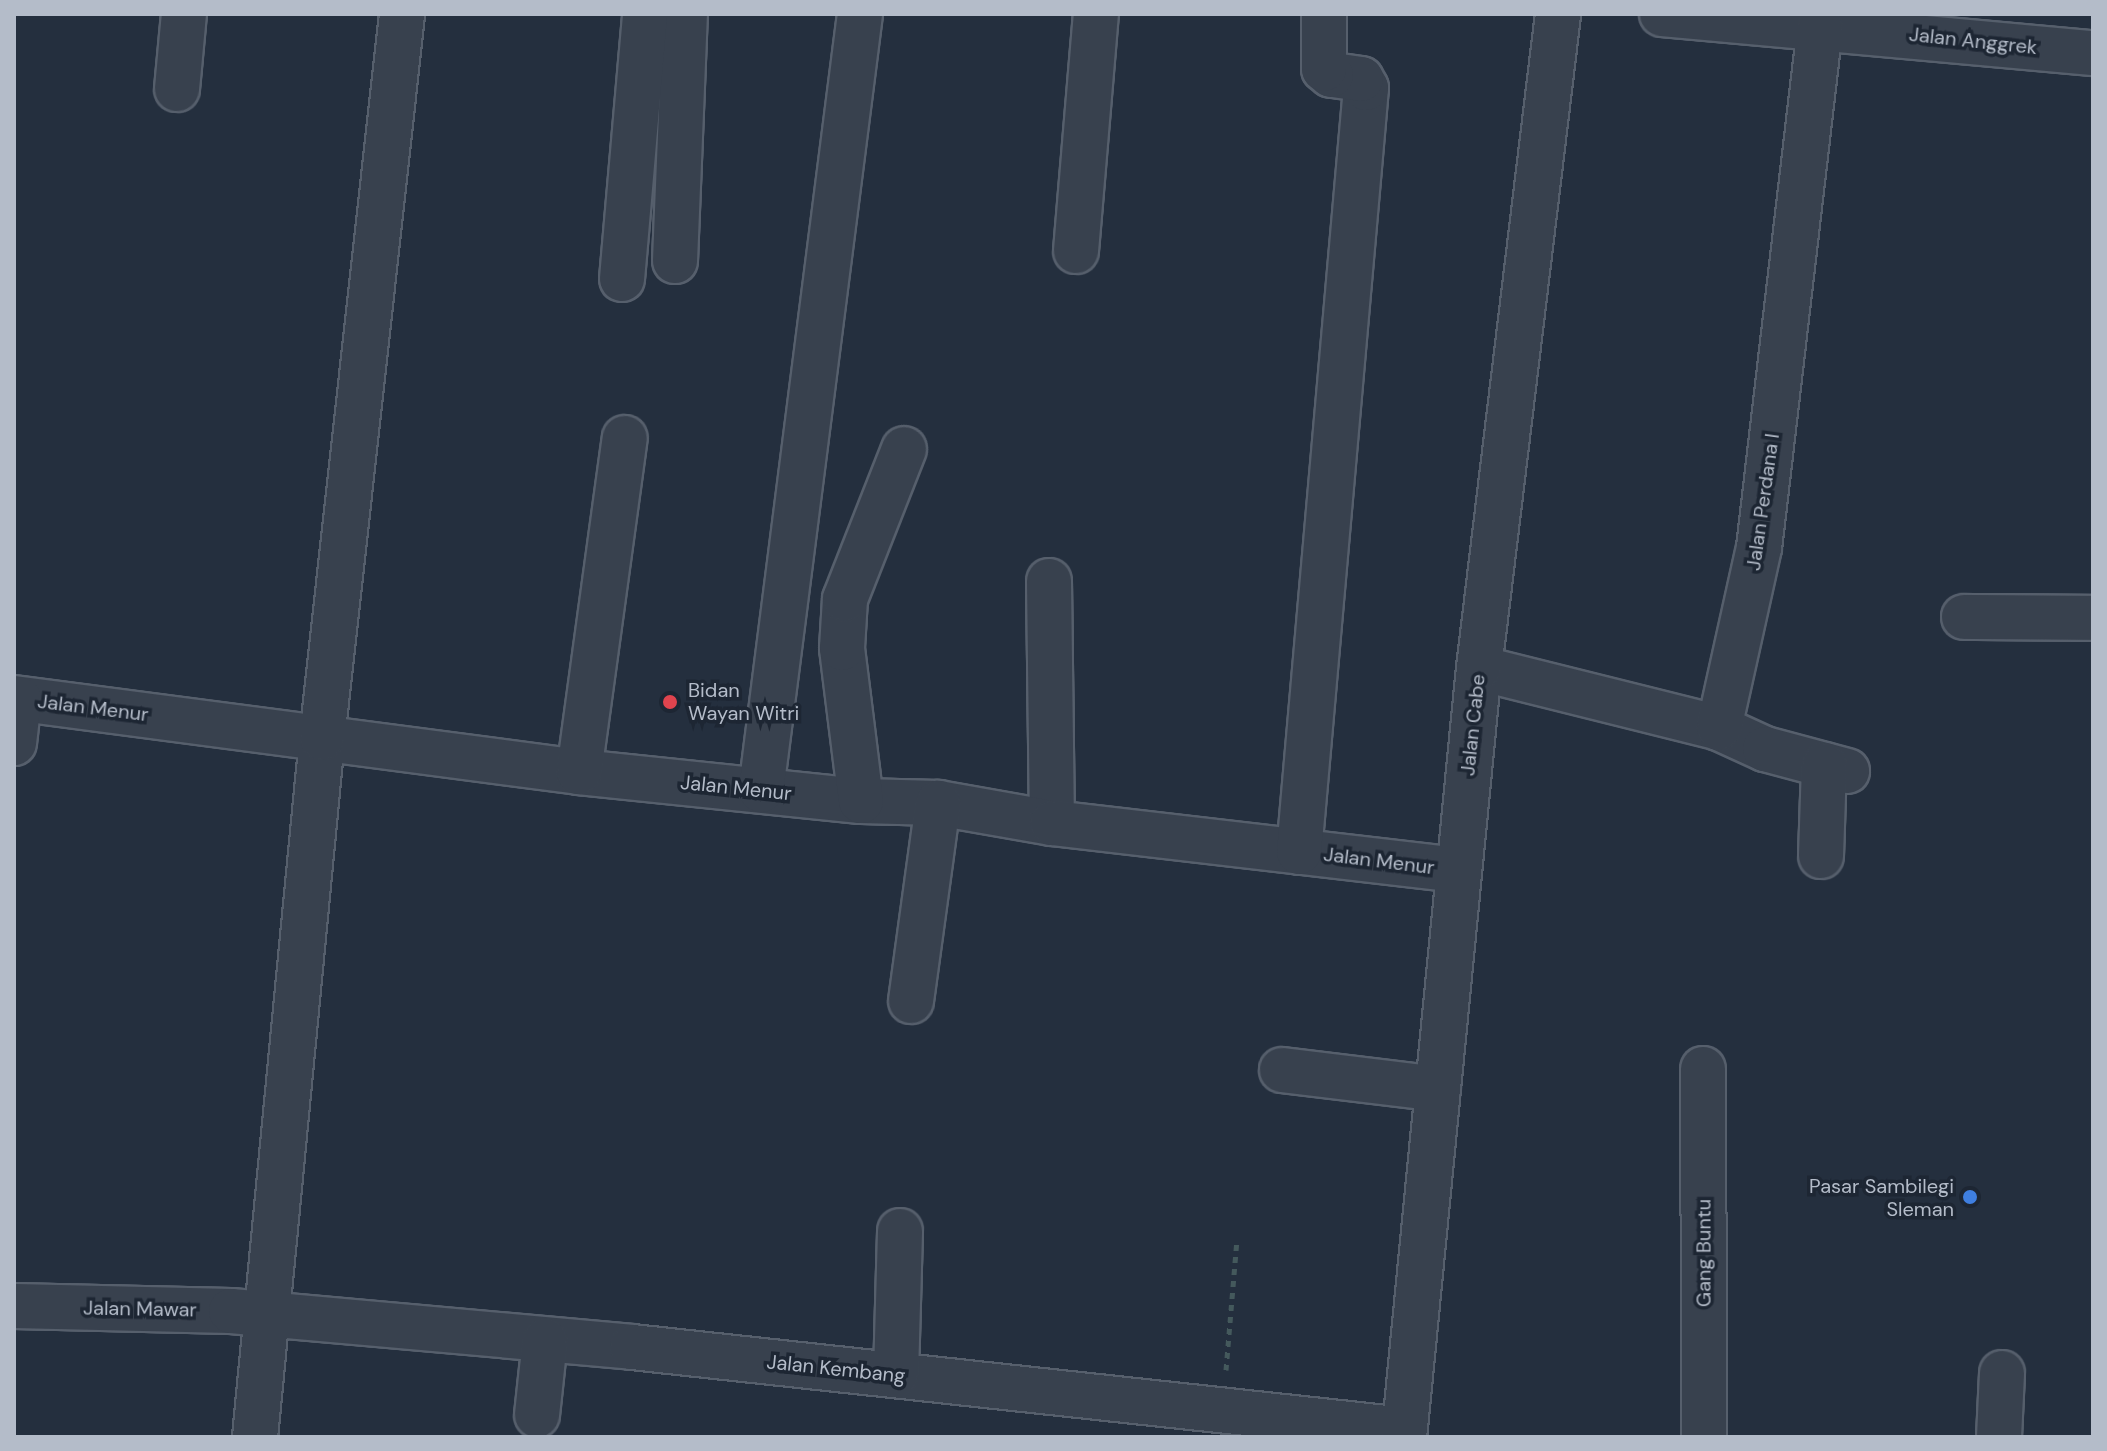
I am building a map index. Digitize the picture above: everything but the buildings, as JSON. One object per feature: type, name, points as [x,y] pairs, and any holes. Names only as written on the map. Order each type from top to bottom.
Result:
[{"type":"street","points":[[177,89],[184,14]]},
{"type":"street","points":[[255,1437],[322,738],[402,14]]},
{"type":"street","points":[[622,279],[645,14]]},
{"type":"street","points":[[675,261],[685,14]]},
{"type":"street","points":[[761,790],[860,14]]},
{"type":"street","points":[[1076,251],[1096,14]]},
{"type":"street","points":[[1299,852],[1366,88],[1361,79],[1331,75],[1324,69],[1324,14]]},
{"type":"street","name":"Jalan Cabe","points":[[1405,1434],[1479,668],[1558,14]]},
{"type":"street","name":"Jalan Anggrek","points":[[1662,14],[2093,53]]},
{"type":"street","name":"Jalan Perdana I","points":[[1719,728],[1759,548],[1820,27]]},
{"type":"street","points":[[579,772],[625,438]]},
{"type":"street","points":[[861,801],[842,648],[845,599],[904,449]]},
{"type":"street","points":[[1049,581],[1052,823]]},
{"type":"street","points":[[1964,617],[2093,618]]},
{"type":"street","points":[[1479,668],[1719,728],[1765,749],[1835,768],[1821,856]]},
{"type":"street","points":[[14,743],[17,699]]},
{"type":"street","name":"Jalan Menur","points":[[17,699],[579,772],[861,801],[938,803],[1052,823],[1458,870]]},
{"type":"street","points":[[911,1001],[938,803]]},
{"type":"street","name":"Gang Buntu","points":[[1703,1069],[1704,1437]]},
{"type":"street","points":[[1282,1070],[1438,1089]]},
{"type":"street","points":[[896,1375],[900,1231]]},
{"type":"street","name":"Jalan Mawar","points":[[14,1306],[265,1314]]},
{"type":"street","name":"Jalan Kembang","points":[[265,1314],[896,1375],[1405,1434]]},
{"type":"street","points":[[537,1415],[545,1340]]},
{"type":"street","points":[[1999,1437],[2002,1373]]},
{"type":"path","points":[[1222,1411],[1237,1239]]},
{"type":"place","name":"Bidan Wayan Witri","points":[[670,702]]},
{"type":"place","name":"Pasar Sambilegi Sleman","points":[[1970,1197]]}]
